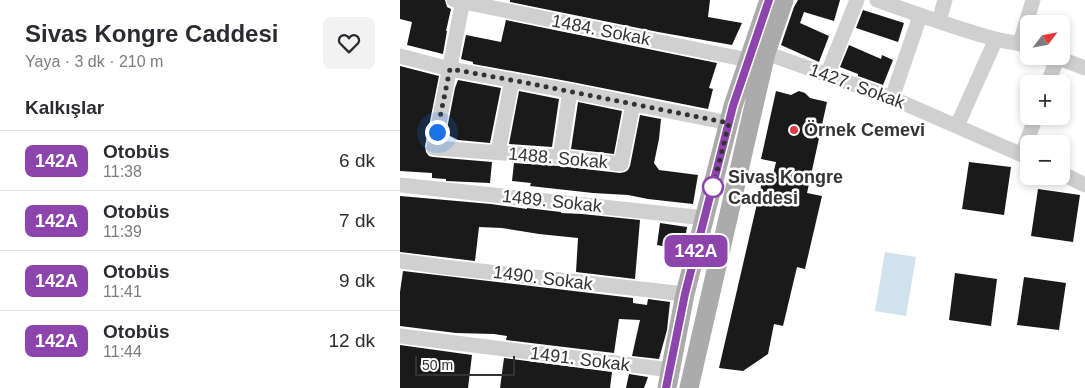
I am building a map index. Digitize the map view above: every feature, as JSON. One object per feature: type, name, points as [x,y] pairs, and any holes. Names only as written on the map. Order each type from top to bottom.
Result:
[{"type":"main road","points":[[668,379],[685,294],[733,106],[748,60],[775,1]]},
{"type":"main road","points":[[689,388],[766,53],[775,1]]},
{"type":"street","points":[[827,75],[857,0]]},
{"type":"street","points":[[877,0],[920,16],[996,39],[1020,44]]},
{"type":"street","points":[[939,21],[945,0]]},
{"type":"street","points":[[1030,15],[1033,0]]},
{"type":"street","points":[[450,69],[460,1]]},
{"type":"street","name":"1484. Sokak","points":[[460,1],[748,60]]},
{"type":"street","points":[[892,98],[920,16]]},
{"type":"street","points":[[957,126],[996,39]]},
{"type":"street","name":"1427. Sokak","points":[[766,53],[892,98],[1020,154]]},
{"type":"street","points":[[400,56],[450,69],[729,123]]},
{"type":"street","points":[[1070,62],[1085,68]]},
{"type":"street","name":"1488. Sokak","points":[[450,69],[434,148],[560,157],[621,164],[633,104]]},
{"type":"street","points":[[498,152],[512,80]]},
{"type":"street","points":[[560,157],[570,91]]},
{"type":"street","points":[[1070,175],[1083,179]]},
{"type":"street","name":"1489. Sokak","points":[[400,185],[705,218]]},
{"type":"street","name":"1490. Sokak","points":[[400,261],[685,294]]},
{"type":"street","name":"1491. Sokak","points":[[400,336],[668,379]]},
{"type":"water","points":[[885,252],[916,257],[906,316],[875,311]]},
{"type":"building","points":[[400,0],[445,0],[447,7],[451,9],[443,54],[407,45],[412,22],[400,19]]},
{"type":"building","points":[[510,0],[710,0],[708,17],[742,23],[732,45],[510,2]]},
{"type":"building","points":[[798,0],[840,0],[834,21],[804,12],[800,23],[829,36],[819,62],[781,45]]},
{"type":"building","points":[[863,10],[904,23],[898,42],[856,28]]},
{"type":"building","points":[[506,20],[717,63],[709,88],[713,89],[708,109],[473,64],[473,62],[461,59],[466,35],[501,42]]},
{"type":"building","points":[[849,45],[881,59],[882,55],[893,60],[883,85],[840,67]]},
{"type":"building","points":[[400,66],[439,76],[425,146],[429,156],[492,162],[490,183],[446,181],[446,179],[432,178],[432,173],[400,171]]},
{"type":"building","points":[[458,80],[501,88],[490,143],[458,140],[446,134]]},
{"type":"building","points":[[519,91],[559,99],[552,147],[509,144]]},
{"type":"building","points":[[776,91],[791,95],[799,91],[805,93],[810,98],[827,102],[807,193],[822,196],[805,269],[797,267],[783,326],[774,324],[768,354],[743,371],[719,368],[762,182],[771,184],[776,162],[761,159]]},
{"type":"building","points":[[578,102],[622,111],[614,154],[571,149]]},
{"type":"building","points":[[640,115],[661,119],[654,163],[659,170],[698,175],[693,204],[628,195],[530,186],[531,183],[512,181],[514,163],[625,172],[630,166]]},
{"type":"building","points":[[969,162],[1011,167],[1004,215],[962,209]]},
{"type":"building","points":[[1038,189],[1080,195],[1073,242],[1031,236]]},
{"type":"building","points":[[400,196],[640,220],[635,279],[576,272],[578,238],[502,228],[479,227],[475,261],[400,252]]},
{"type":"building","points":[[660,223],[687,227],[683,250],[657,245]]},
{"type":"building","points":[[403,271],[633,298],[633,303],[647,305],[648,299],[670,302],[667,330],[659,359],[632,356],[640,320],[619,319],[614,353],[506,340],[507,336],[494,334],[456,333],[400,326],[400,292]]},
{"type":"building","points":[[955,273],[997,279],[991,326],[949,320]]},
{"type":"building","points":[[1024,277],[1066,283],[1059,330],[1017,325]]},
{"type":"building","points":[[400,345],[472,355],[468,388],[400,388]]},
{"type":"building","points":[[504,358],[612,372],[610,388],[500,388]]},
{"type":"building","points":[[629,374],[648,377],[644,388],[626,388]]},
{"type":"bus line","name":"142A","points":[[666,388],[685,294],[733,106],[769,0]]},
{"type":"place","name":"Örnek Cemevi","points":[[794,130]]},
{"type":"place","name":"Sivas Kongre Caddesi","points":[[713,187]]},
{"type":"route","points":[[437,132],[450,69],[570,91],[729,123],[713,187]]}]
